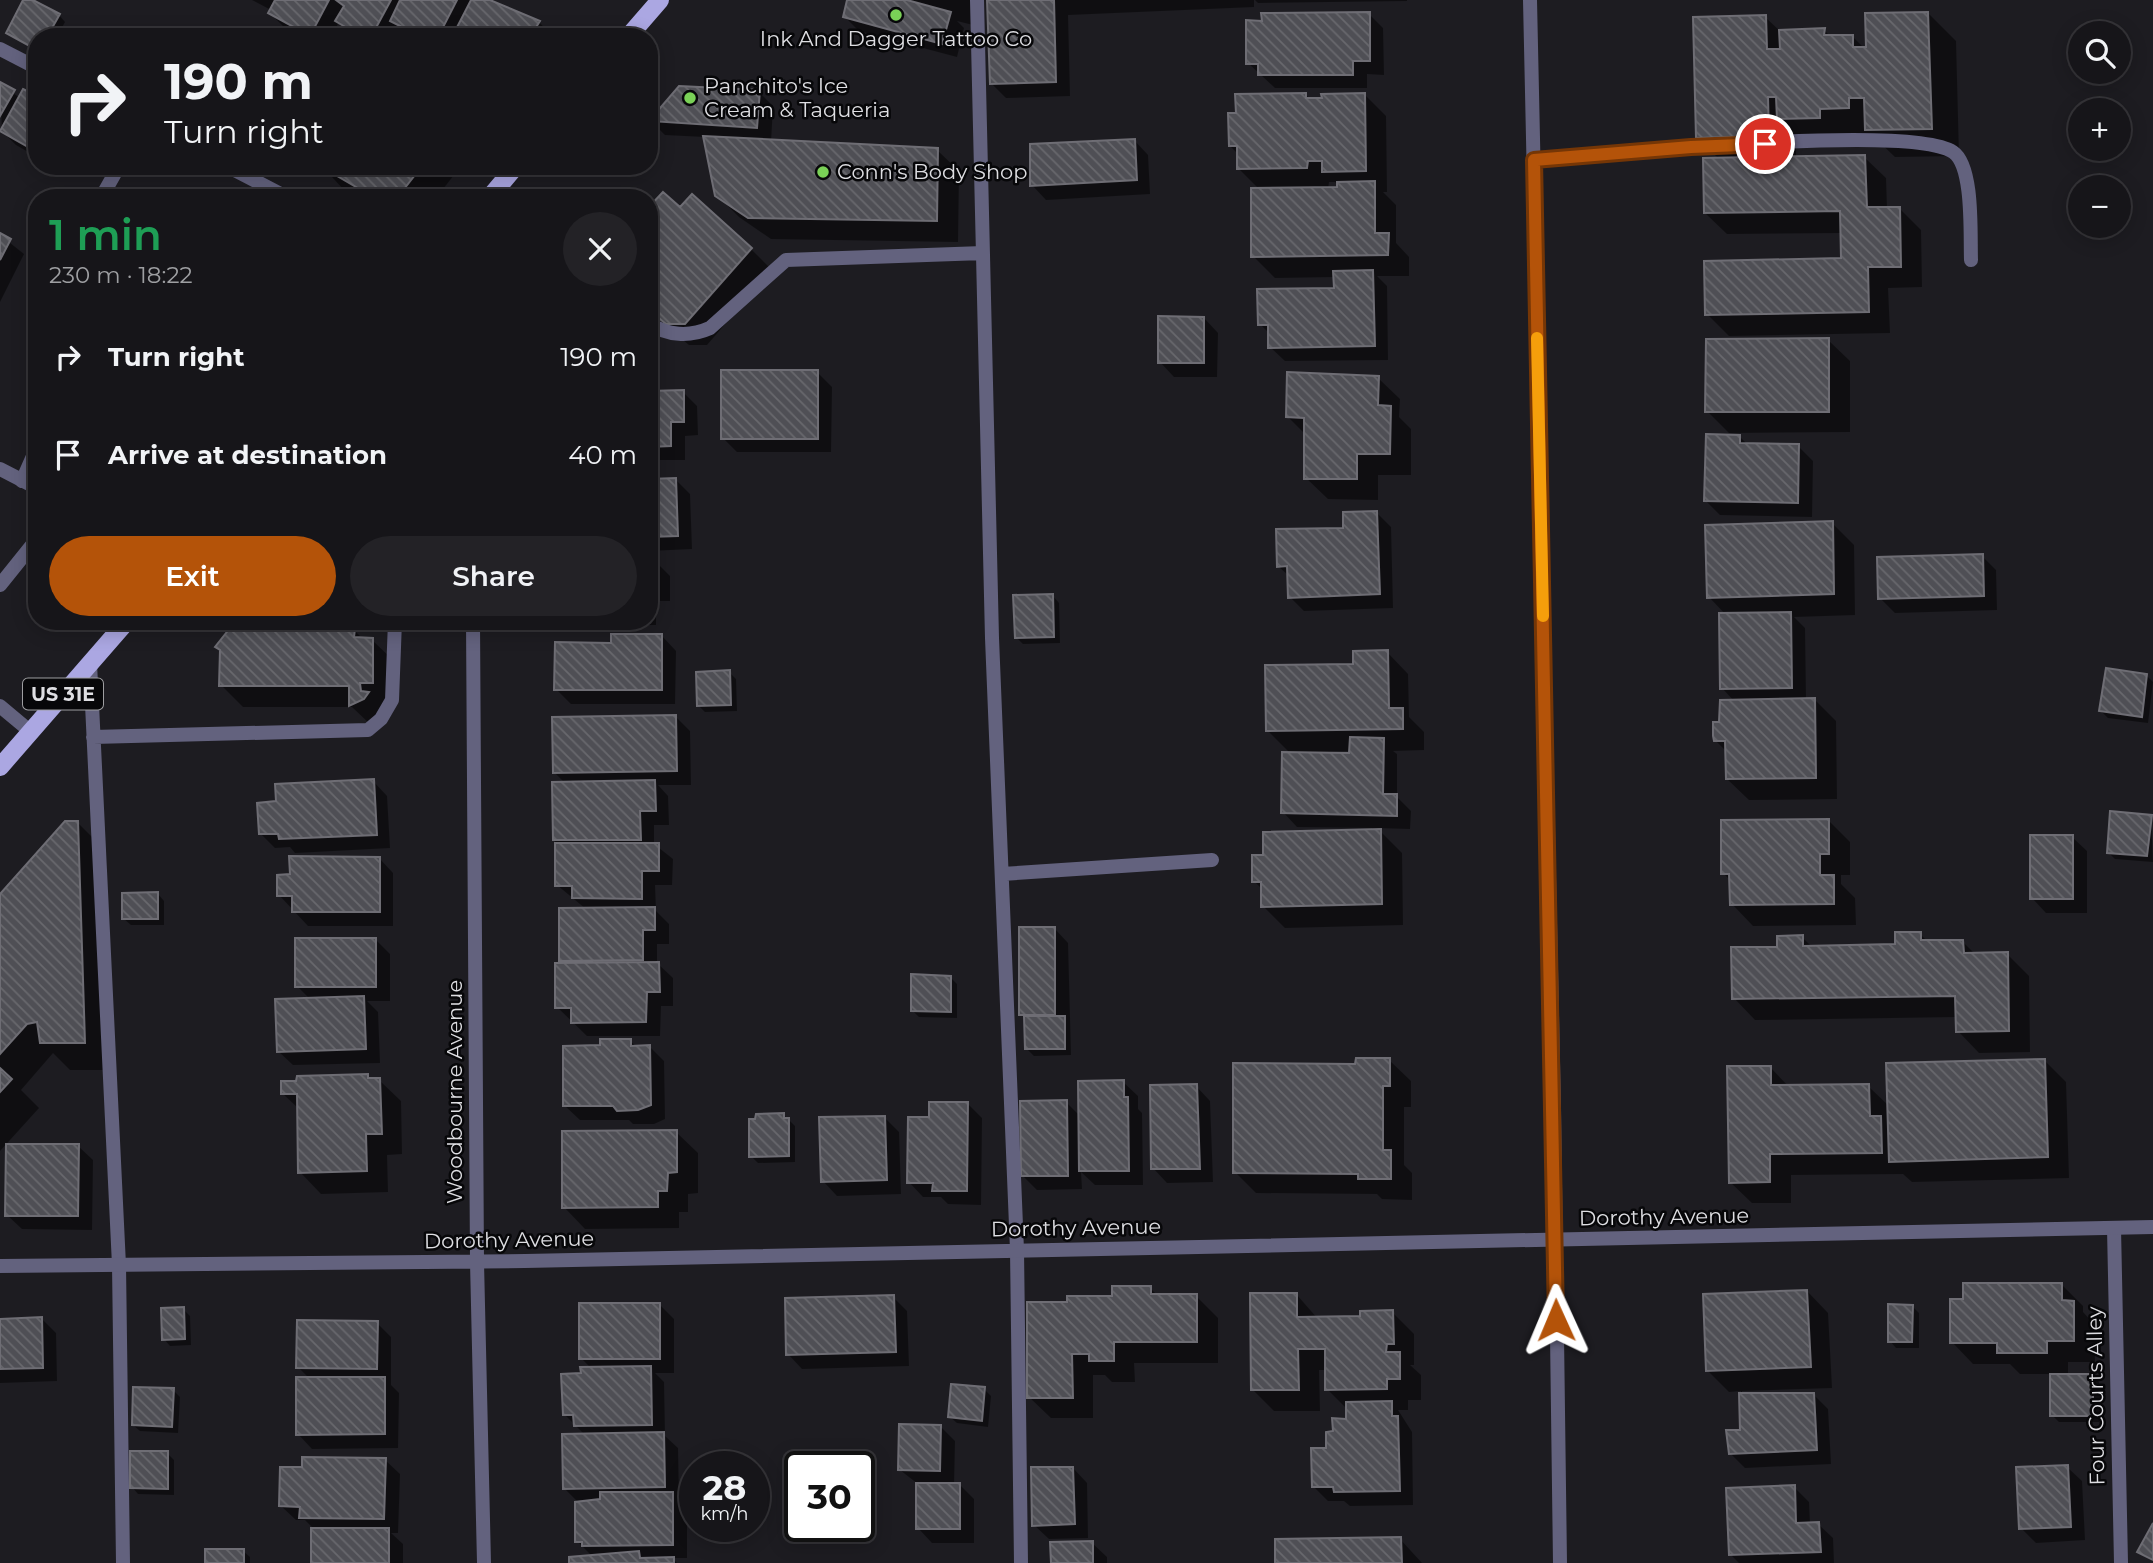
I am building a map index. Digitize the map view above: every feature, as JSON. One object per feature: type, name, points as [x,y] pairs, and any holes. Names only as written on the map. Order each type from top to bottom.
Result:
[{"type":"main road","points":[[636,28],[660,0]]},
{"type":"main road","points":[[497,189],[508,175]]},
{"type":"main road","name":"US 31E","points":[[0,767],[119,630]]},
{"type":"street","points":[[977,0],[992,638],[1017,1250],[1021,1563]]},
{"type":"street","points":[[1530,0],[1560,1563]]},
{"type":"street","points":[[0,49],[28,63]]},
{"type":"street","points":[[1534,160],[1691,147],[1864,141],[1934,144],[1955,153],[1966,172],[1971,260]]},
{"type":"street","points":[[244,175],[271,189]]},
{"type":"street","points":[[658,330],[662,333],[698,333],[710,328],[786,260],[983,253]]},
{"type":"street","points":[[22,481],[28,467]]},
{"type":"street","points":[[0,469],[28,484]]},
{"type":"street","points":[[0,585],[28,551]]},
{"type":"street","points":[[93,737],[368,730],[381,719],[392,700],[395,630]]},
{"type":"street","name":"Woodbourne Avenue","points":[[473,630],[477,1262],[484,1563]]},
{"type":"street","points":[[90,663],[119,1265],[123,1563]]},
{"type":"street","points":[[0,706],[31,732]]},
{"type":"street","points":[[1002,874],[1212,860]]},
{"type":"street","name":"Dorothy Avenue","points":[[0,1266],[477,1262],[2153,1227]]},
{"type":"street","name":"Four Courts Alley","points":[[2114,1228],[2121,1563]]},
{"type":"building","points":[[23,0],[33,0],[60,14],[52,28],[28,28],[28,45],[6,33]]},
{"type":"building","points":[[275,0],[329,0],[314,28],[295,28],[268,13]]},
{"type":"building","points":[[336,0],[391,0],[376,28],[347,28],[335,21],[344,6]]},
{"type":"building","points":[[400,0],[457,0],[443,28],[404,28],[390,21]]},
{"type":"building","points":[[471,0],[490,0],[540,21],[536,28],[457,28]]},
{"type":"building","points":[[847,0],[907,0],[951,12],[942,44],[843,17]]},
{"type":"building","points":[[987,0],[1054,0],[1056,82],[990,84]]},
{"type":"building","points":[[1370,12],[1370,61],[1353,61],[1353,75],[1258,75],[1258,64],[1246,64],[1246,20],[1262,21],[1261,13]]},
{"type":"building","points":[[1928,12],[1932,129],[1865,130],[1864,98],[1849,98],[1849,108],[1820,109],[1820,118],[1777,119],[1776,97],[1768,97],[1769,136],[1696,138],[1693,17],[1766,15],[1767,49],[1780,49],[1779,30],[1825,28],[1824,35],[1853,35],[1853,47],[1866,47],[1865,13]]},
{"type":"building","points":[[0,82],[15,90],[0,116]]},
{"type":"building","points":[[679,86],[760,90],[757,128],[658,122],[658,110]]},
{"type":"building","points":[[23,89],[28,92],[28,147],[0,131]]},
{"type":"building","points":[[1306,93],[1306,98],[1322,98],[1321,94],[1365,93],[1366,171],[1322,172],[1322,161],[1308,161],[1307,168],[1237,169],[1237,146],[1229,146],[1228,113],[1236,113],[1235,94]]},
{"type":"building","points":[[703,136],[938,148],[937,221],[748,218],[715,196]]},
{"type":"building","points":[[1135,139],[1137,180],[1030,186],[1030,144]]},
{"type":"building","points":[[1865,155],[1867,207],[1900,207],[1901,267],[1868,267],[1869,312],[1705,315],[1704,261],[1841,258],[1840,211],[1704,213],[1703,158]]},
{"type":"building","points":[[335,175],[415,175],[404,189],[360,189]]},
{"type":"building","points":[[1375,181],[1375,233],[1389,233],[1388,255],[1251,257],[1251,188],[1337,187],[1337,182]]},
{"type":"building","points":[[663,192],[680,207],[692,194],[752,248],[685,324],[666,324],[658,317],[658,197]]},
{"type":"building","points":[[0,233],[11,239],[0,260]]},
{"type":"building","points":[[1373,270],[1375,346],[1268,348],[1268,325],[1258,325],[1257,289],[1334,288],[1333,271]]},
{"type":"building","points":[[1158,316],[1204,317],[1204,363],[1158,363]]},
{"type":"building","points":[[1829,338],[1829,412],[1705,412],[1706,339]]},
{"type":"building","points":[[721,370],[818,370],[818,439],[721,439]]},
{"type":"building","points":[[1287,372],[1379,376],[1378,405],[1391,406],[1390,454],[1357,454],[1357,479],[1304,479],[1304,418],[1286,417]]},
{"type":"building","points":[[684,390],[684,422],[671,422],[671,446],[658,447],[658,391]]},
{"type":"building","points":[[1706,434],[1740,435],[1740,443],[1799,444],[1798,503],[1704,501]]},
{"type":"building","points":[[676,478],[678,536],[658,537],[658,479]]},
{"type":"building","points":[[1377,511],[1380,594],[1288,598],[1287,566],[1277,567],[1276,529],[1343,528],[1343,512]]},
{"type":"building","points":[[1833,521],[1834,594],[1707,598],[1705,525]]},
{"type":"building","points":[[1983,554],[1984,596],[1878,599],[1877,557]]},
{"type":"building","points":[[1053,594],[1054,637],[1015,638],[1013,595]]},
{"type":"building","points":[[1791,612],[1792,688],[1720,689],[1719,613]]},
{"type":"building","points":[[228,630],[355,630],[354,637],[373,638],[373,683],[360,683],[361,691],[369,692],[364,699],[349,706],[349,686],[219,686],[220,650],[215,647]]},
{"type":"building","points":[[611,634],[662,634],[662,690],[554,690],[555,642],[611,643]]},
{"type":"building","points":[[1388,650],[1389,708],[1403,708],[1403,729],[1266,731],[1265,665],[1353,664],[1353,651]]},
{"type":"building","points":[[2106,668],[2147,674],[2142,717],[2099,711]]},
{"type":"building","points":[[730,670],[731,705],[697,706],[696,672]]},
{"type":"building","points":[[1815,698],[1816,778],[1726,779],[1725,741],[1714,741],[1713,736],[1713,722],[1719,722],[1720,700]]},
{"type":"building","points":[[676,715],[677,771],[553,773],[552,717]]},
{"type":"building","points":[[1350,737],[1384,738],[1383,794],[1397,794],[1397,816],[1281,813],[1282,752],[1349,753]]},
{"type":"building","points":[[374,779],[377,835],[279,839],[278,834],[259,834],[257,803],[276,801],[275,784]]},
{"type":"building","points":[[655,780],[656,811],[640,811],[641,840],[553,840],[552,782]]},
{"type":"building","points":[[2110,811],[2152,815],[2147,856],[2107,853]]},
{"type":"building","points":[[1829,819],[1829,854],[1820,854],[1820,875],[1834,875],[1834,904],[1730,905],[1729,874],[1721,874],[1721,820]]},
{"type":"building","points":[[65,821],[78,821],[85,1043],[40,1043],[37,1022],[27,1024],[0,1054],[0,894]]},
{"type":"building","points":[[1381,829],[1382,904],[1261,907],[1261,882],[1252,882],[1252,855],[1263,855],[1263,832]]},
{"type":"building","points":[[2030,835],[2073,835],[2073,899],[2030,899]]},
{"type":"building","points":[[555,843],[659,843],[659,871],[642,871],[642,899],[572,898],[572,886],[555,886]]},
{"type":"building","points":[[289,856],[380,857],[380,912],[292,912],[292,896],[277,896],[277,875],[290,874]]},
{"type":"building","points":[[158,892],[158,919],[122,919],[122,893]]},
{"type":"building","points":[[655,907],[655,930],[643,930],[643,960],[559,961],[559,908]]},
{"type":"building","points":[[1019,927],[1055,927],[1055,1015],[1019,1015]]},
{"type":"building","points":[[1895,932],[1921,932],[1921,940],[1963,940],[1964,953],[2008,952],[2009,1031],[1956,1032],[1955,996],[1732,999],[1731,947],[1777,947],[1777,936],[1803,935],[1803,946],[1895,944]]},
{"type":"building","points":[[295,938],[376,938],[376,987],[295,987]]},
{"type":"building","points":[[659,962],[660,992],[647,992],[646,1022],[571,1023],[571,1008],[555,1008],[555,963]]},
{"type":"building","points":[[911,974],[951,976],[951,1012],[911,1011]]},
{"type":"building","points":[[364,996],[366,1049],[277,1052],[275,999]]},
{"type":"building","points":[[1024,1016],[1065,1016],[1065,1049],[1025,1049]]},
{"type":"building","points":[[600,1039],[631,1039],[631,1046],[650,1045],[651,1105],[638,1110],[617,1111],[613,1106],[563,1106],[563,1046],[600,1045]]},
{"type":"building","points":[[1356,1058],[1390,1058],[1390,1086],[1383,1086],[1383,1150],[1391,1150],[1391,1179],[1358,1179],[1358,1174],[1233,1173],[1233,1063],[1355,1064]]},
{"type":"building","points":[[2045,1059],[2048,1157],[1889,1162],[1886,1063]]},
{"type":"building","points":[[1727,1066],[1771,1066],[1771,1085],[1869,1084],[1870,1116],[1881,1116],[1882,1153],[1770,1154],[1770,1182],[1729,1183]]},
{"type":"building","points":[[0,1068],[12,1079],[0,1092]]},
{"type":"building","points":[[368,1074],[368,1078],[380,1078],[382,1134],[366,1134],[367,1171],[298,1173],[297,1094],[281,1094],[281,1081],[296,1081],[297,1076]]},
{"type":"building","points":[[1124,1080],[1124,1097],[1128,1097],[1129,1171],[1079,1171],[1078,1081]]},
{"type":"building","points":[[1197,1084],[1200,1169],[1151,1169],[1150,1085]]},
{"type":"building","points":[[1067,1100],[1068,1176],[1021,1176],[1020,1101]]},
{"type":"building","points":[[929,1102],[968,1102],[967,1191],[932,1191],[933,1183],[907,1183],[908,1117],[929,1117]]},
{"type":"building","points":[[784,1113],[784,1118],[789,1118],[789,1156],[749,1157],[749,1119],[755,1119],[756,1114]]},
{"type":"building","points":[[885,1116],[887,1180],[821,1182],[819,1117]]},
{"type":"building","points":[[677,1130],[677,1172],[668,1173],[667,1191],[658,1191],[658,1207],[562,1208],[562,1131]]},
{"type":"building","points":[[6,1144],[79,1144],[78,1216],[5,1216]]},
{"type":"building","points":[[1963,1283],[2062,1283],[2062,1300],[2074,1301],[2074,1341],[2047,1341],[2047,1353],[1997,1353],[1997,1343],[1950,1343],[1950,1299],[1963,1299]]},
{"type":"building","points":[[1112,1286],[1151,1286],[1151,1294],[1197,1294],[1197,1342],[1114,1342],[1114,1361],[1089,1361],[1089,1354],[1072,1354],[1073,1398],[1027,1398],[1027,1302],[1067,1302],[1067,1296],[1112,1296]]},
{"type":"building","points":[[1807,1290],[1811,1367],[1706,1371],[1703,1294]]},
{"type":"building","points":[[1250,1293],[1297,1293],[1297,1317],[1360,1316],[1360,1311],[1393,1310],[1394,1344],[1387,1344],[1386,1352],[1400,1352],[1400,1379],[1387,1379],[1387,1389],[1325,1390],[1325,1349],[1298,1349],[1299,1390],[1251,1390]]},
{"type":"building","points":[[894,1295],[896,1352],[786,1355],[785,1298]]},
{"type":"building","points":[[579,1303],[660,1303],[660,1359],[579,1359]]},
{"type":"building","points":[[1888,1304],[1913,1305],[1912,1342],[1888,1342]]},
{"type":"building","points":[[184,1307],[185,1339],[162,1340],[161,1308]]},
{"type":"building","points":[[42,1317],[43,1368],[0,1369],[0,1319]]},
{"type":"building","points":[[297,1320],[378,1321],[377,1369],[296,1368]]},
{"type":"building","points":[[651,1366],[652,1425],[574,1426],[573,1415],[563,1415],[561,1374],[581,1373],[580,1367]]},
{"type":"building","points":[[2050,1374],[2093,1374],[2093,1416],[2050,1416]]},
{"type":"building","points":[[296,1377],[385,1377],[385,1434],[296,1435]]},
{"type":"building","points":[[951,1384],[985,1387],[982,1421],[948,1417]]},
{"type":"building","points":[[133,1387],[174,1388],[172,1427],[132,1425]]},
{"type":"building","points":[[1739,1393],[1814,1393],[1817,1450],[1729,1454],[1726,1430],[1740,1430]]},
{"type":"building","points":[[1392,1401],[1392,1416],[1398,1416],[1400,1491],[1334,1492],[1333,1487],[1312,1487],[1311,1448],[1326,1448],[1326,1432],[1333,1431],[1332,1418],[1346,1419],[1346,1402]]},
{"type":"building","points":[[899,1424],[941,1425],[940,1471],[898,1470]]},
{"type":"building","points":[[664,1432],[665,1487],[563,1489],[562,1434]]},
{"type":"building","points":[[130,1451],[168,1451],[168,1489],[130,1488]]},
{"type":"building","points":[[302,1457],[386,1458],[384,1519],[299,1518],[300,1507],[279,1506],[280,1467],[302,1467]]},
{"type":"building","points":[[2068,1465],[2071,1527],[2019,1529],[2016,1467]]},
{"type":"building","points":[[1031,1467],[1073,1467],[1075,1524],[1032,1526]]},
{"type":"building","points":[[916,1483],[960,1483],[960,1529],[916,1529]]},
{"type":"building","points":[[1795,1485],[1796,1523],[1819,1522],[1821,1552],[1729,1555],[1726,1488]]},
{"type":"building","points":[[600,1492],[673,1492],[673,1545],[582,1546],[582,1542],[575,1542],[575,1502],[600,1499]]},
{"type":"building","points":[[2153,1523],[2153,1560],[2137,1552]]},
{"type":"building","points":[[311,1528],[389,1528],[389,1563],[311,1563]]},
{"type":"building","points":[[1401,1537],[1402,1563],[1275,1563],[1275,1539]]},
{"type":"building","points":[[1093,1541],[1093,1563],[1051,1563],[1050,1542]]},
{"type":"building","points":[[205,1549],[244,1549],[244,1563],[205,1563]]},
{"type":"building","points":[[639,1551],[640,1558],[674,1557],[674,1563],[569,1563],[569,1557]]},
{"type":"slow traffic","points":[[1537,338],[1543,616]]},
{"type":"place","name":"Ink And Dagger Tattoo Co","points":[[896,15]]},
{"type":"place","name":"Panchito's Ice Cream & Taqueria","points":[[690,98]]},
{"type":"place","name":"Conn's Body Shop","points":[[823,172]]},
{"type":"route","points":[[1556,1320],[1534,160],[1691,147],[1765,144]]}]
